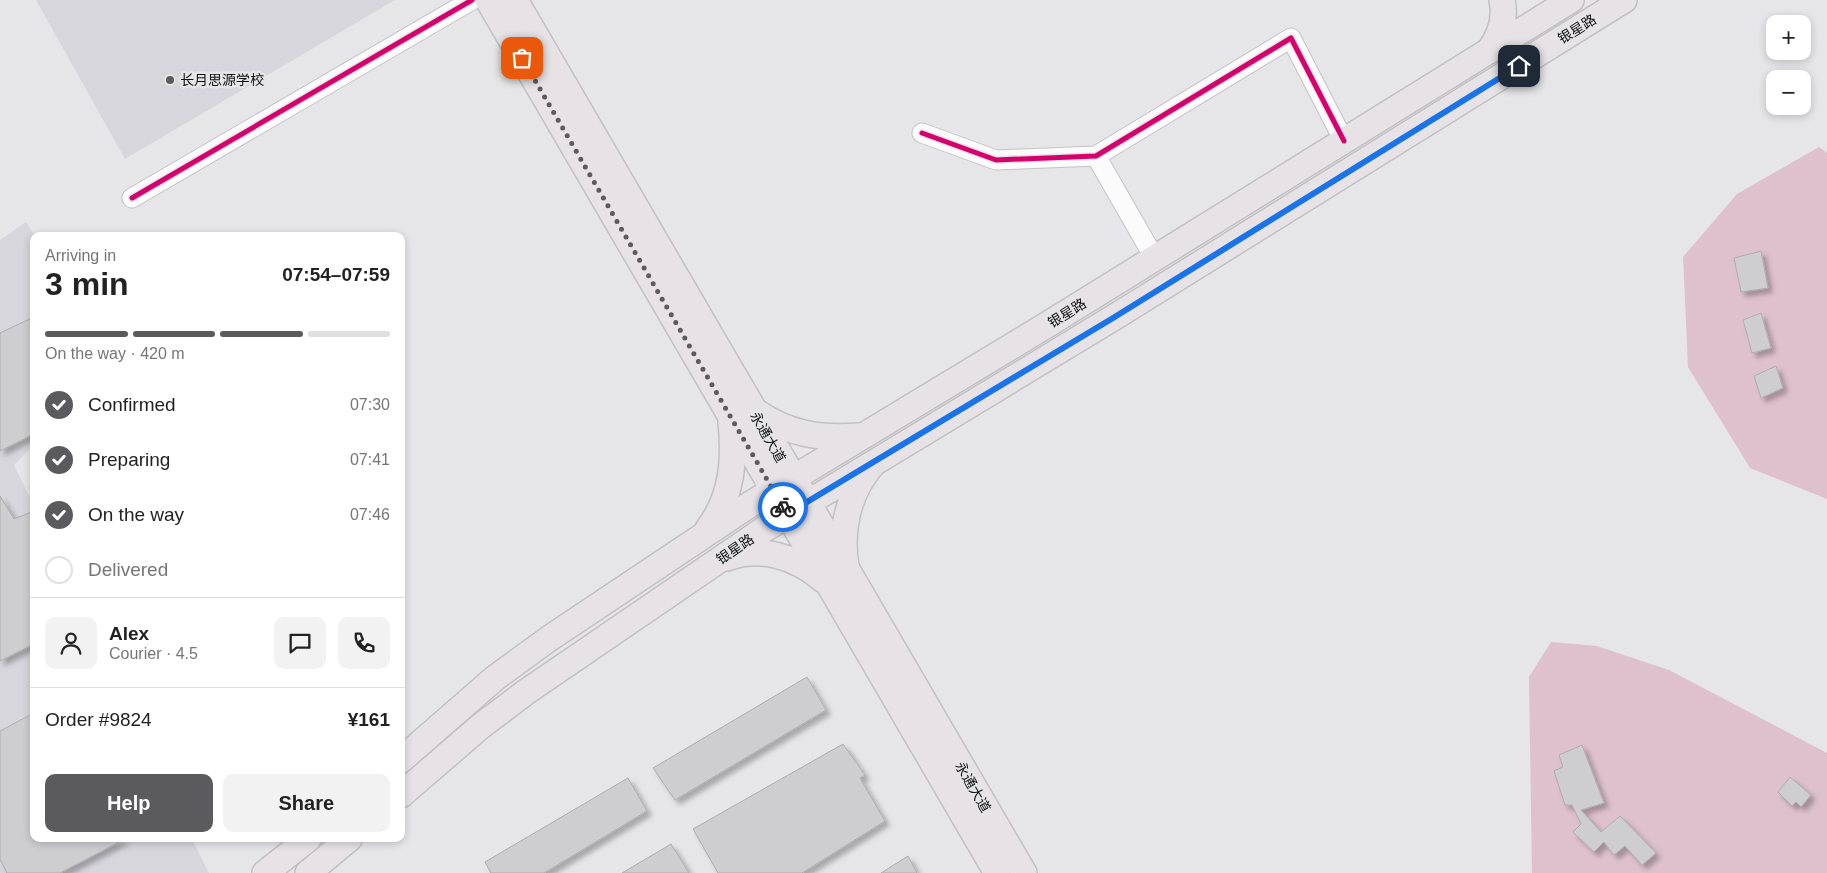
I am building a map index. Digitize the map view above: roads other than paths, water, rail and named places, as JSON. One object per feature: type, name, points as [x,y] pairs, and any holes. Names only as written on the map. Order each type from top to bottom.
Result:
[{"type":"main road","name":"永通大道","points":[[488,0],[741,413]]},
{"type":"main road","name":"永通大道","points":[[515,0],[741,413],[838,579],[997,873]]},
{"type":"main road","points":[[1489,51],[1500,34],[1503,20],[1502,0]]},
{"type":"main road","points":[[1552,0],[1559,0]]},
{"type":"main road","name":"银星路","points":[[405,757],[495,678],[550,638],[703,535],[782,484],[1155,259],[1571,0]]},
{"type":"main road","name":"银星路","points":[[405,792],[481,726],[526,692],[797,508],[1113,318],[1624,0]]},
{"type":"main road","points":[[703,535],[721,510],[731,479],[733,447],[741,413],[768,420],[803,435],[820,437],[861,436]]},
{"type":"main road","points":[[715,562],[752,552],[771,554],[838,579],[844,550],[846,518],[856,488],[875,461]]},
{"type":"main road","name":"永通大道","points":[[838,579],[1024,873]]},
{"type":"main road","points":[[265,873],[304,842]]},
{"type":"main road","points":[[308,873],[345,842]]},
{"type":"street","points":[[132,198],[472,0]]},
{"type":"street","points":[[922,133],[996,160],[1096,156],[1291,38],[1344,141]]},
{"type":"street","points":[[1096,156],[1155,259]]},
{"type":"place","name":"长月思源学校","points":[[170,80]]}]
